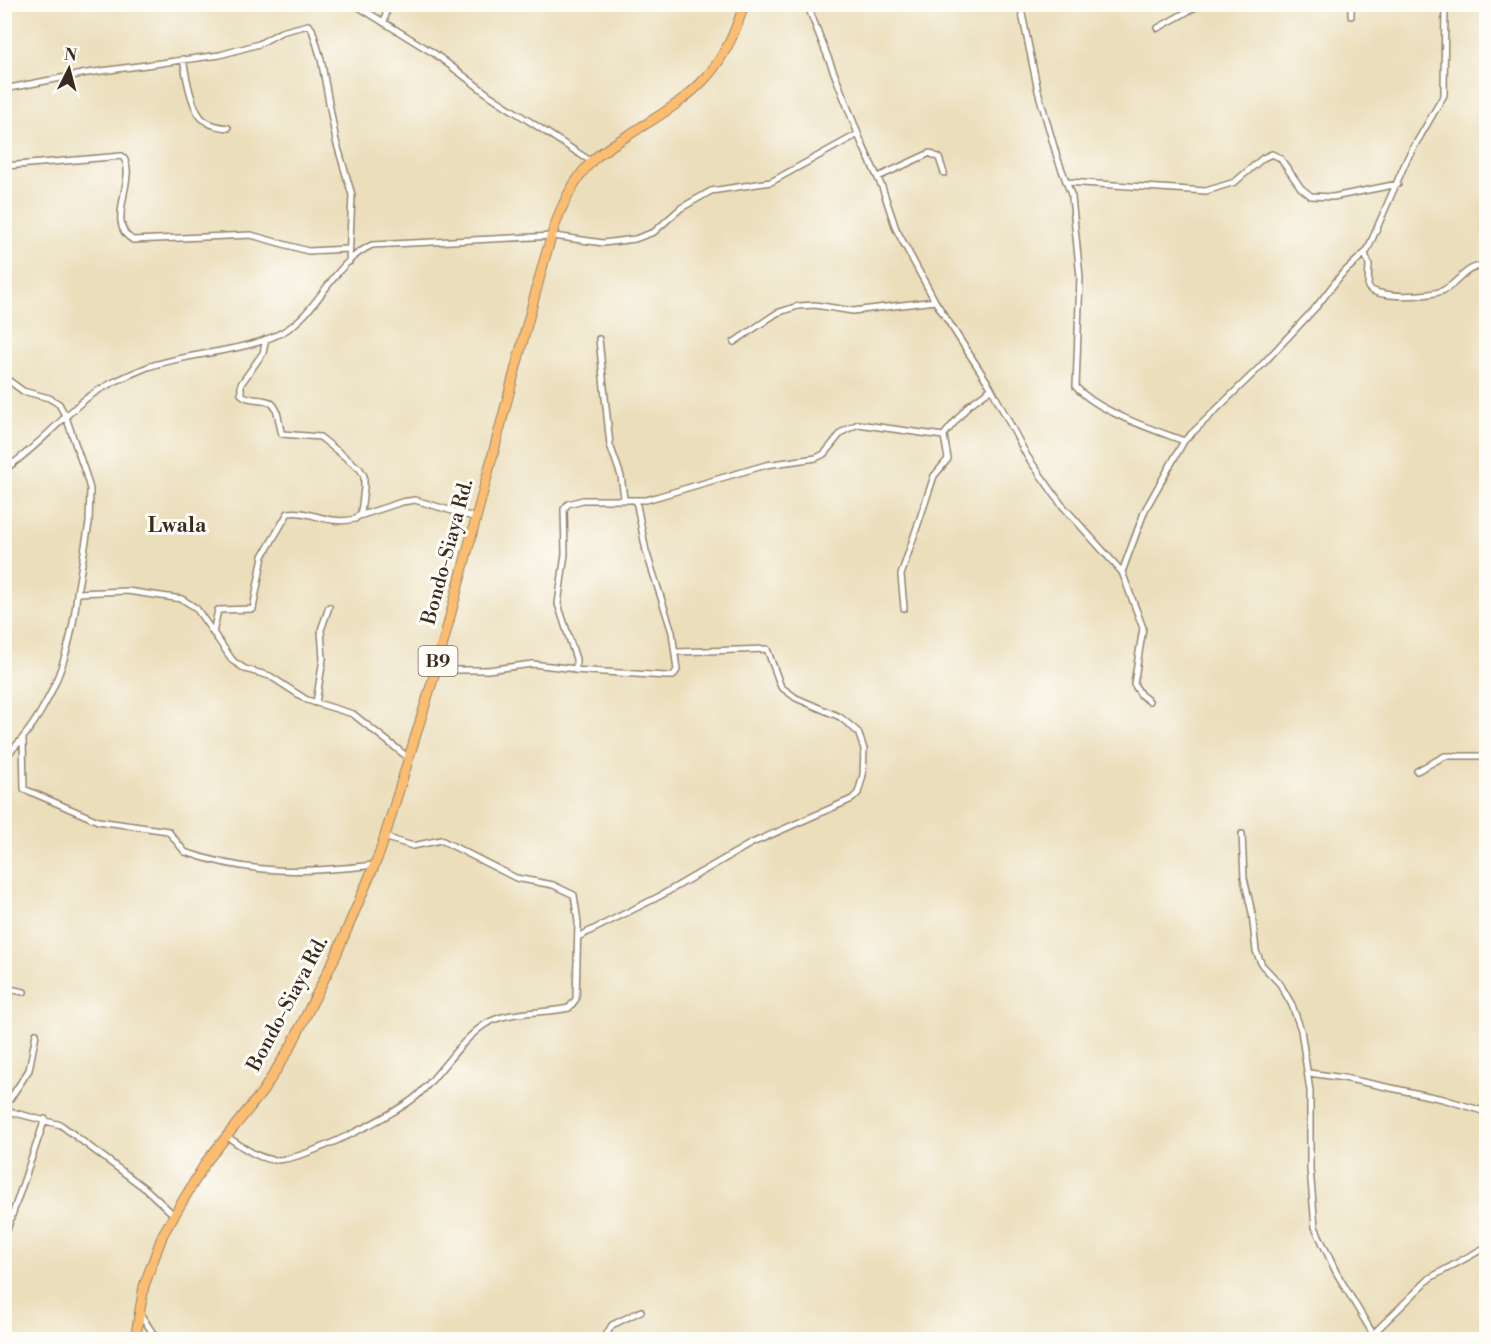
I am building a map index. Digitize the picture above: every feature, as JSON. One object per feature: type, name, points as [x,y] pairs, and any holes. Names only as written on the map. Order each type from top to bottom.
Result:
[{"type":"highway","name":"Bondo-Siaya Rd.","points":[[135,1340],[151,1262],[174,1215],[199,1173],[270,1081],[298,1033],[374,865],[410,759],[437,666],[541,272],[564,201],[592,162],[682,101],[709,75],[731,43],[744,4]]},
{"type":"street","points":[[354,4],[428,50],[489,95],[592,162]]},
{"type":"street","points":[[384,23],[388,4]]},
{"type":"street","points":[[807,4],[821,34],[858,134],[878,177],[896,229],[935,301],[991,389],[1021,445],[1060,504],[1122,572],[1143,628],[1134,671],[1134,684],[1141,695],[1149,701]]},
{"type":"street","points":[[1020,4],[1036,81],[1057,157],[1072,197],[1080,269],[1076,387],[1138,424],[1184,441]]},
{"type":"street","points":[[1158,27],[1201,4]]},
{"type":"street","points":[[1351,4],[1351,16]]},
{"type":"street","points":[[1122,572],[1144,510],[1184,441],[1260,367],[1317,306],[1341,274],[1365,254],[1375,237],[1407,159],[1444,95],[1445,4]]},
{"type":"street","points":[[4,89],[183,58],[230,53],[259,44],[281,32],[302,25],[310,26],[327,86],[336,141],[352,195],[353,213],[348,249],[349,262]]},
{"type":"street","points":[[183,58],[190,91],[201,117],[214,126],[228,128]]},
{"type":"street","points":[[4,471],[28,454],[93,394],[148,368],[266,339],[296,323],[349,262],[366,248],[378,244],[554,236],[603,243],[648,236],[662,227],[681,208],[711,191],[771,182],[858,134]]},
{"type":"street","points":[[878,177],[930,153],[939,158],[944,173]]},
{"type":"street","points":[[1067,182],[1206,192],[1235,182],[1263,158],[1272,154],[1280,158],[1300,188],[1311,196],[1340,196],[1398,184]]},
{"type":"street","points":[[6,166],[122,156],[126,165],[121,220],[124,233],[133,240],[251,235],[308,251],[348,249]]},
{"type":"street","points":[[1365,254],[1369,264],[1368,287],[1378,294],[1433,293],[1448,287],[1466,270],[1486,266]]},
{"type":"street","points":[[734,342],[777,313],[798,306],[815,305],[853,311],[935,301]]},
{"type":"street","points":[[266,339],[263,353],[241,384],[241,394],[246,398],[264,400],[274,405],[282,434],[320,437],[360,469],[364,480],[359,516]]},
{"type":"street","points":[[600,339],[610,445],[621,476],[624,498]]},
{"type":"street","points":[[4,377],[23,390],[55,401],[66,417],[86,475],[90,498],[89,523],[68,649],[45,703],[23,739],[4,758]]},
{"type":"street","points":[[904,608],[901,575],[934,476],[948,459],[944,436],[969,405],[991,389]]},
{"type":"street","points":[[574,670],[576,659],[558,604],[565,554],[564,509],[568,504],[582,500],[654,498],[766,465],[821,457],[842,432],[858,424],[944,436]]},
{"type":"street","points":[[213,633],[218,610],[253,609],[263,556],[288,513],[336,522],[415,500],[476,518]]},
{"type":"street","points":[[437,666],[455,670],[488,670],[532,664],[574,670],[673,676],[677,670],[676,652],[646,550],[636,500]]},
{"type":"street","points":[[77,593],[127,591],[176,597],[192,605],[241,667],[270,676],[302,697],[316,703],[356,716],[382,740],[410,759]]},
{"type":"street","points":[[316,703],[323,659],[321,630],[328,607]]},
{"type":"street","points":[[578,937],[660,896],[776,831],[852,799],[861,787],[864,749],[858,732],[840,717],[796,698],[781,687],[767,649],[676,652]]},
{"type":"street","points":[[23,739],[24,789],[98,821],[131,828],[164,829],[171,833],[185,852],[259,870],[298,873],[374,865]]},
{"type":"street","points":[[1417,771],[1445,756],[1486,756]]},
{"type":"street","points":[[1242,834],[1244,878],[1252,913],[1256,951],[1262,965],[1280,984],[1292,1005],[1301,1030],[1309,1073],[1310,1169],[1316,1227],[1336,1272],[1371,1337],[1430,1278],[1486,1247]]},
{"type":"street","points":[[226,1136],[266,1158],[284,1159],[308,1152],[393,1114],[416,1097],[484,1025],[501,1018],[557,1011],[572,1006],[576,999],[578,937],[576,899],[569,892],[553,885],[516,878],[441,840],[413,846],[384,837]]},
{"type":"street","points":[[4,988],[24,992]]},
{"type":"street","points":[[36,1034],[28,1070],[4,1109],[61,1125],[147,1190],[174,1215]]},
{"type":"street","points":[[1309,1073],[1443,1099],[1486,1112]]},
{"type":"street","points":[[7,1230],[45,1119]]},
{"type":"street","points":[[603,1340],[612,1325],[641,1311]]},
{"type":"street","points":[[139,1312],[154,1335],[153,1340]]},
{"type":"district","name":"Lwala","points":[[177,526]]}]
